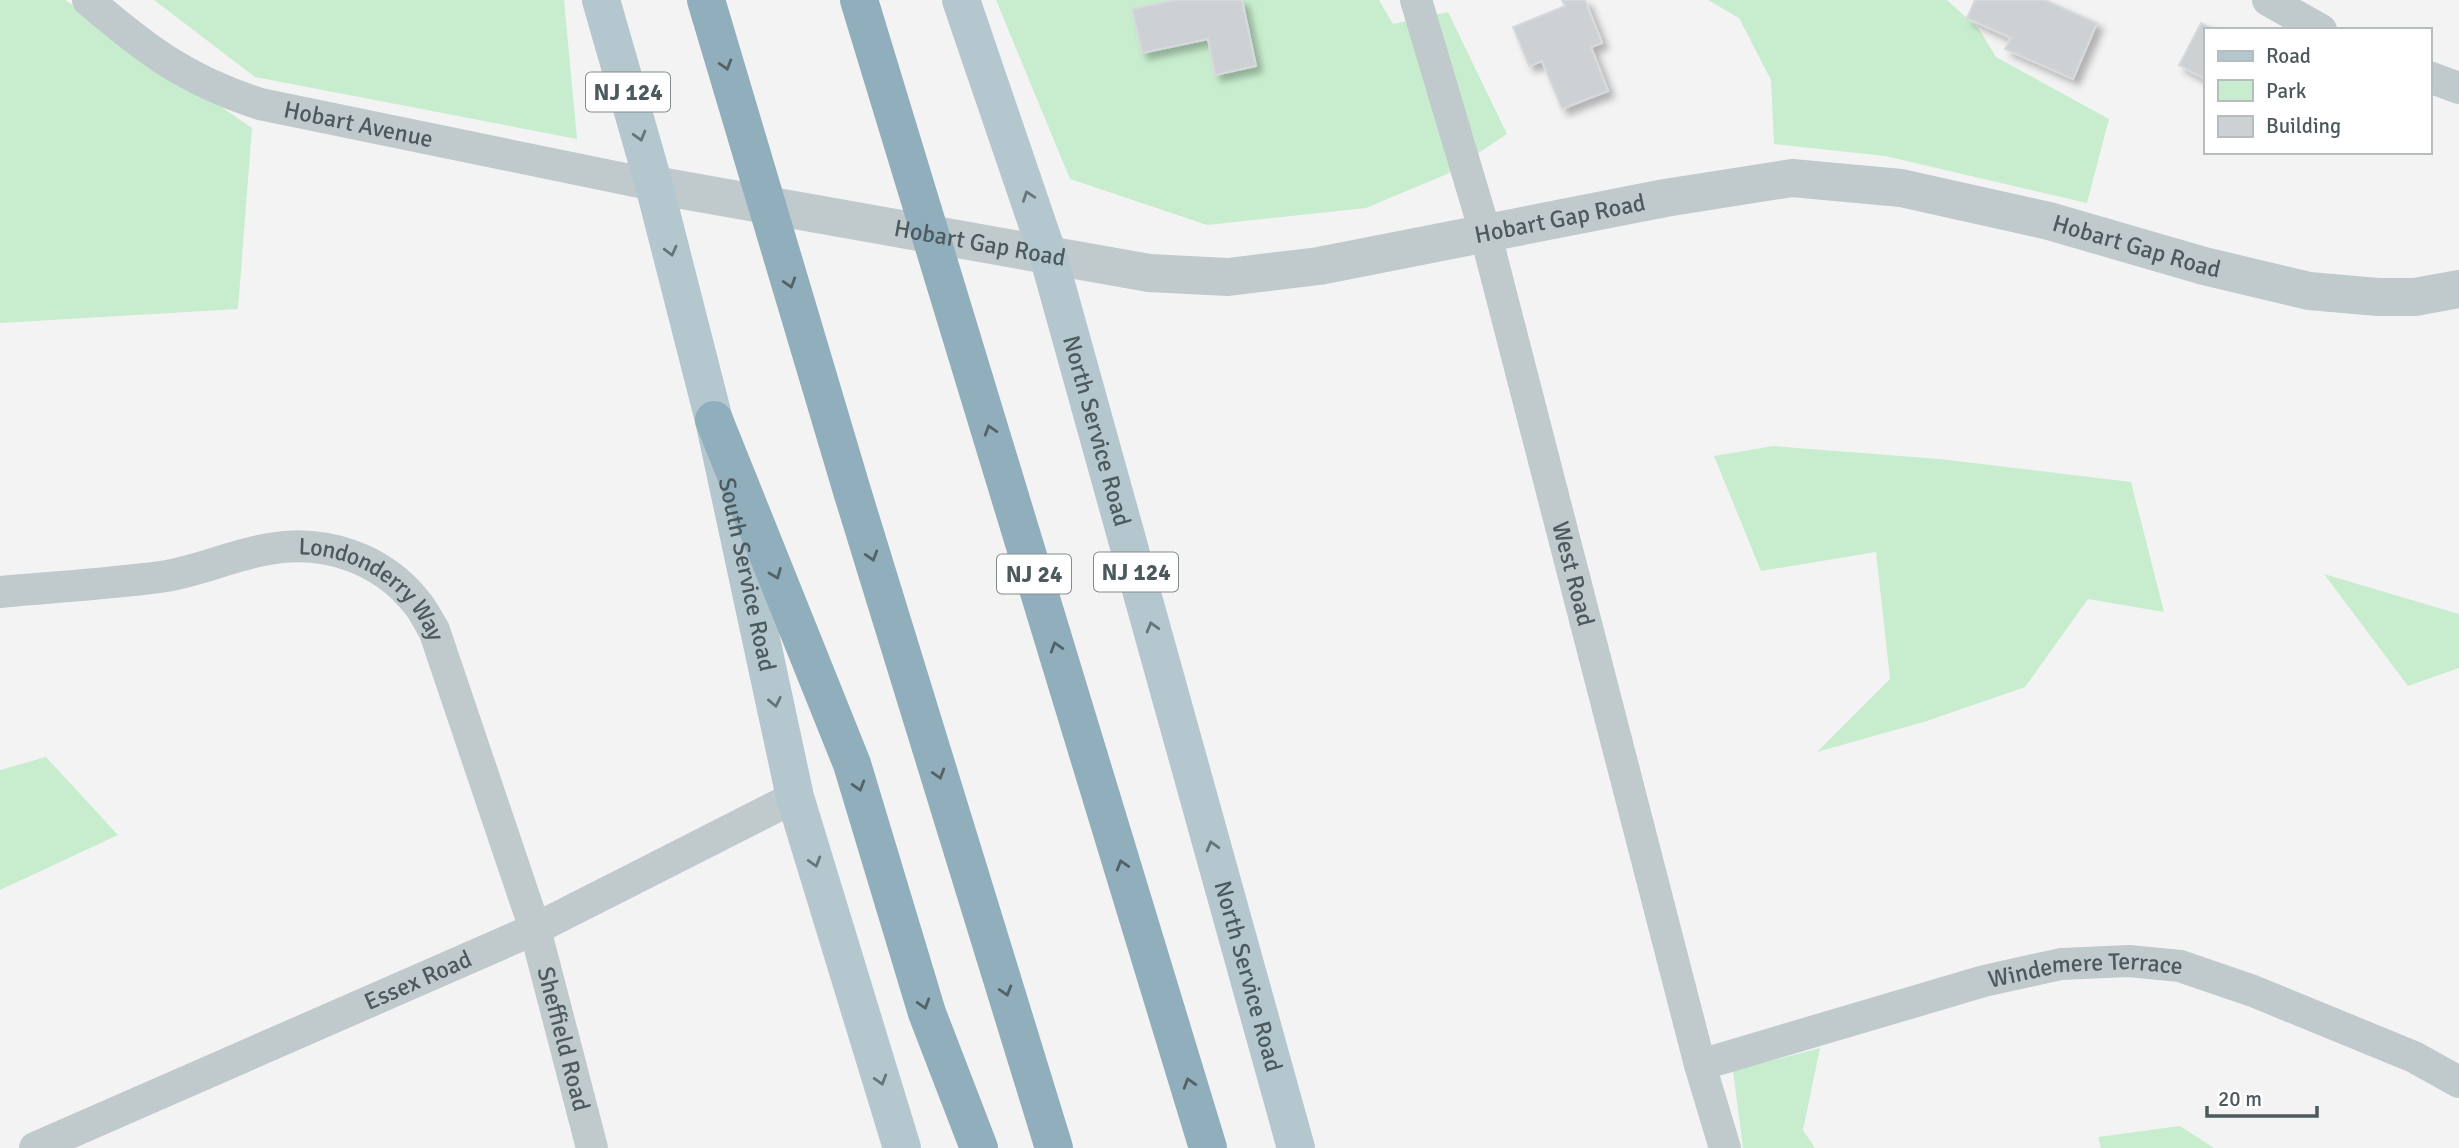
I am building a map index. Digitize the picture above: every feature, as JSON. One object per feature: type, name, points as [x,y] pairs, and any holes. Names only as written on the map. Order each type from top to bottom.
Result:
[{"type":"highway","points":[[706,0],[852,491],[1054,1148]]},
{"type":"highway","name":"NJ 24","points":[[859,0],[1209,1148]]},
{"type":"highway","points":[[714,420],[852,764],[927,1013],[979,1148]]},
{"type":"main road","name":"South Service Road","points":[[601,0],[654,185],[714,420],[795,797],[902,1148]]},
{"type":"main road","name":"North Service Road","points":[[961,0],[1048,255],[1296,1148]]},
{"type":"street","name":"Hobart Avenue","points":[[88,0],[132,39],[161,60],[220,91],[260,104],[654,185]]},
{"type":"street","name":"West Road","points":[[1416,0],[1485,232],[1700,1065],[1725,1148]]},
{"type":"street","points":[[2268,0],[2317,28]]},
{"type":"street","points":[[2431,78],[2459,88]]},
{"type":"street","name":"Hobart Gap Road","points":[[654,185],[1149,273],[1228,277],[1319,266],[1665,198],[1792,178],[1901,188],[2049,221],[2204,266],[2309,291],[2415,297],[2459,289]]},
{"type":"street","name":"Londonderry Way","points":[[0,592],[163,577],[268,549],[298,545],[329,548],[358,557],[388,575],[418,604],[434,630],[535,929]]},
{"type":"street","name":"Essex Road","points":[[35,1148],[535,929],[795,797]]},
{"type":"street","name":"Sheffield Road","points":[[535,929],[592,1148]]},
{"type":"street","name":"Windemere Terrace","points":[[1700,1065],[1984,981],[2062,964],[2129,961],[2180,966],[2253,991],[2414,1057],[2459,1082]]},
{"type":"green space","points":[[0,0],[65,0],[252,128],[238,309],[0,323]]},
{"type":"green space","points":[[154,0],[564,0],[577,139],[255,77]]},
{"type":"green space","points":[[996,0],[1379,0],[1393,24],[1448,12],[1507,134],[1447,174],[1366,208],[1207,225],[1070,179]]},
{"type":"green space","points":[[1708,0],[1947,0],[1979,29],[1996,57],[2109,119],[2087,203],[1885,156],[1774,144],[1771,80],[1739,18]]},
{"type":"green space","points":[[1773,446],[1940,459],[2131,482],[2164,612],[2088,599],[2025,687],[1927,721],[1817,752],[1890,679],[1876,552],[1761,571],[1714,456]]},
{"type":"green space","points":[[2324,574],[2459,614],[2459,668],[2408,686]]},
{"type":"green space","points":[[46,757],[118,835],[0,890],[0,770]]},
{"type":"green space","points":[[1820,1048],[1803,1130],[1815,1148],[1743,1148],[1733,1071]]},
{"type":"green space","points":[[2180,1126],[2214,1148],[2101,1148],[2098,1137]]},
{"type":"building","points":[[1175,0],[1242,0],[1256,66],[1215,75],[1208,39],[1142,53],[1132,9]]},
{"type":"building","points":[[1562,0],[1585,0],[1602,43],[1591,47],[1608,91],[1562,109],[1542,61],[1529,66],[1513,27],[1565,6]]},
{"type":"building","points":[[1975,0],[2045,0],[2097,23],[2073,79],[2005,49],[2011,38],[1967,18]]},
{"type":"building","points":[[2201,23],[2211,28],[2204,28],[2204,78],[2179,65]]}]
